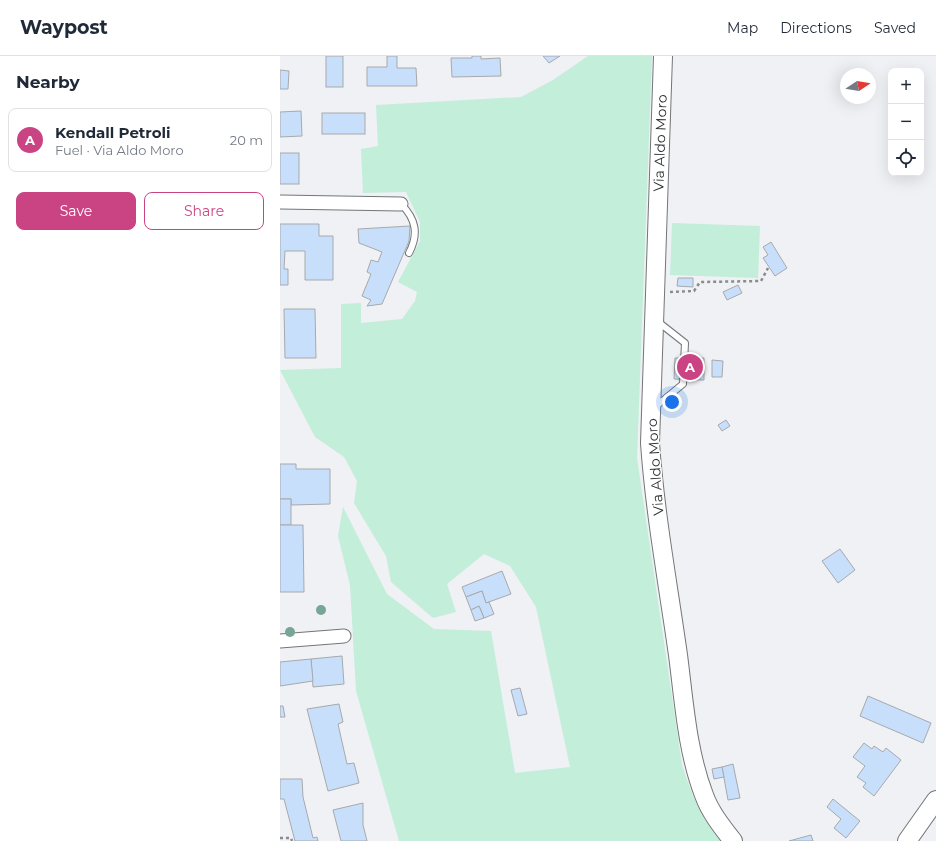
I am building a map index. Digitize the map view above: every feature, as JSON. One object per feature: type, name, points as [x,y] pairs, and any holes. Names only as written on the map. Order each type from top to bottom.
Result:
[{"type":"main road","name":"Via Aldo Moro","points":[[663,56],[650,443],[653,485],[696,773],[708,803],[718,822],[733,841]]},
{"type":"main road","points":[[907,841],[936,800]]},
{"type":"street","points":[[280,202],[401,204]]},
{"type":"street","points":[[280,642],[344,636]]},
{"type":"lane","points":[[401,204],[411,214],[414,229],[415,241],[409,253]]},
{"type":"lane","points":[[651,410],[683,384],[685,343],[654,319]]},
{"type":"path","points":[[669,292],[694,291],[700,282],[761,281],[768,268]]},
{"type":"path","points":[[280,838],[291,838],[292,841]]},
{"type":"green space","points":[[588,56],[652,56],[637,458],[682,765],[702,815],[721,841],[399,841],[356,691],[350,585],[338,536],[343,507],[387,594],[434,629],[491,631],[515,773],[570,767],[536,607],[510,566],[484,554],[447,584],[456,612],[433,618],[391,582],[386,556],[354,503],[357,481],[344,457],[315,437],[280,370],[341,368],[341,304],[361,303],[361,323],[402,319],[415,301],[417,292],[398,282],[420,241],[420,222],[406,192],[363,193],[361,149],[378,146],[376,105],[521,97],[553,80]]},
{"type":"green space","points":[[672,223],[760,226],[758,278],[670,275]]},
{"type":"building","points":[[326,56],[343,56],[343,87],[326,87]]},
{"type":"building","points":[[387,56],[397,56],[397,68],[416,68],[417,86],[367,86],[367,67],[387,67]]},
{"type":"building","points":[[472,56],[481,56],[481,59],[500,58],[501,76],[452,77],[451,58],[472,58]]},
{"type":"building","points":[[543,56],[560,56],[549,63]]},
{"type":"building","points":[[280,70],[289,71],[288,89],[280,89]]},
{"type":"building","points":[[301,111],[302,136],[280,137],[280,112]]},
{"type":"building","points":[[322,113],[365,113],[365,134],[322,134]]},
{"type":"building","points":[[280,153],[299,153],[299,184],[280,184]]},
{"type":"building","points":[[280,224],[319,224],[319,236],[333,236],[333,280],[305,280],[305,251],[285,251],[284,269],[288,269],[288,285],[280,285]]},
{"type":"building","points":[[410,226],[409,241],[382,304],[367,306],[371,300],[362,296],[371,274],[367,272],[371,260],[378,262],[382,252],[359,243],[358,229]]},
{"type":"building","points":[[771,242],[787,268],[775,276],[763,258],[768,255],[763,247]]},
{"type":"building","points":[[678,278],[693,278],[693,287],[677,286]]},
{"type":"building","points":[[738,285],[742,293],[727,300],[723,292]]},
{"type":"building","points":[[284,309],[315,309],[316,358],[285,358]]},
{"type":"building","points":[[675,358],[704,358],[704,380],[674,379]]},
{"type":"building","points":[[712,360],[723,361],[722,377],[712,377]]},
{"type":"building","points":[[726,420],[730,426],[722,431],[718,425]]},
{"type":"building","points":[[280,464],[296,464],[296,469],[330,469],[330,504],[291,505],[291,499],[280,499]]},
{"type":"building","points":[[280,499],[291,499],[291,525],[280,525]]},
{"type":"building","points":[[280,525],[303,525],[304,592],[280,592]]},
{"type":"building","points":[[840,549],[855,570],[838,583],[822,561]]},
{"type":"building","points":[[502,571],[511,594],[486,603],[482,591],[466,597],[462,587]]},
{"type":"building","points":[[482,591],[486,603],[489,602],[494,614],[484,618],[479,606],[471,610],[466,597]]},
{"type":"building","points":[[479,606],[484,618],[475,621],[471,610]]},
{"type":"building","points":[[342,656],[344,684],[313,687],[311,659]]},
{"type":"building","points":[[311,659],[313,681],[280,686],[280,662]]},
{"type":"building","points":[[520,688],[527,714],[518,716],[511,690]]},
{"type":"building","points":[[868,696],[931,723],[923,743],[860,716]]},
{"type":"building","points":[[339,704],[343,722],[338,724],[347,764],[354,763],[359,783],[328,791],[307,709]]},
{"type":"building","points":[[280,706],[283,706],[285,717],[280,717]]},
{"type":"building","points":[[864,743],[872,749],[874,746],[883,752],[886,748],[901,760],[874,796],[863,787],[866,783],[857,777],[865,766],[853,757]]},
{"type":"building","points":[[733,764],[740,798],[728,800],[722,767]]},
{"type":"building","points":[[722,767],[724,777],[714,779],[712,769]]},
{"type":"building","points":[[280,779],[302,779],[303,797],[313,838],[317,837],[318,841],[295,841],[284,799],[280,799]]},
{"type":"building","points":[[833,799],[860,821],[846,838],[834,828],[841,819],[827,807]]},
{"type":"building","points":[[363,803],[363,825],[367,841],[341,841],[333,810]]},
{"type":"building","points":[[811,835],[813,841],[789,841]]},
{"type":"place","name":"Kendall Petroli","points":[[690,367]]}]
